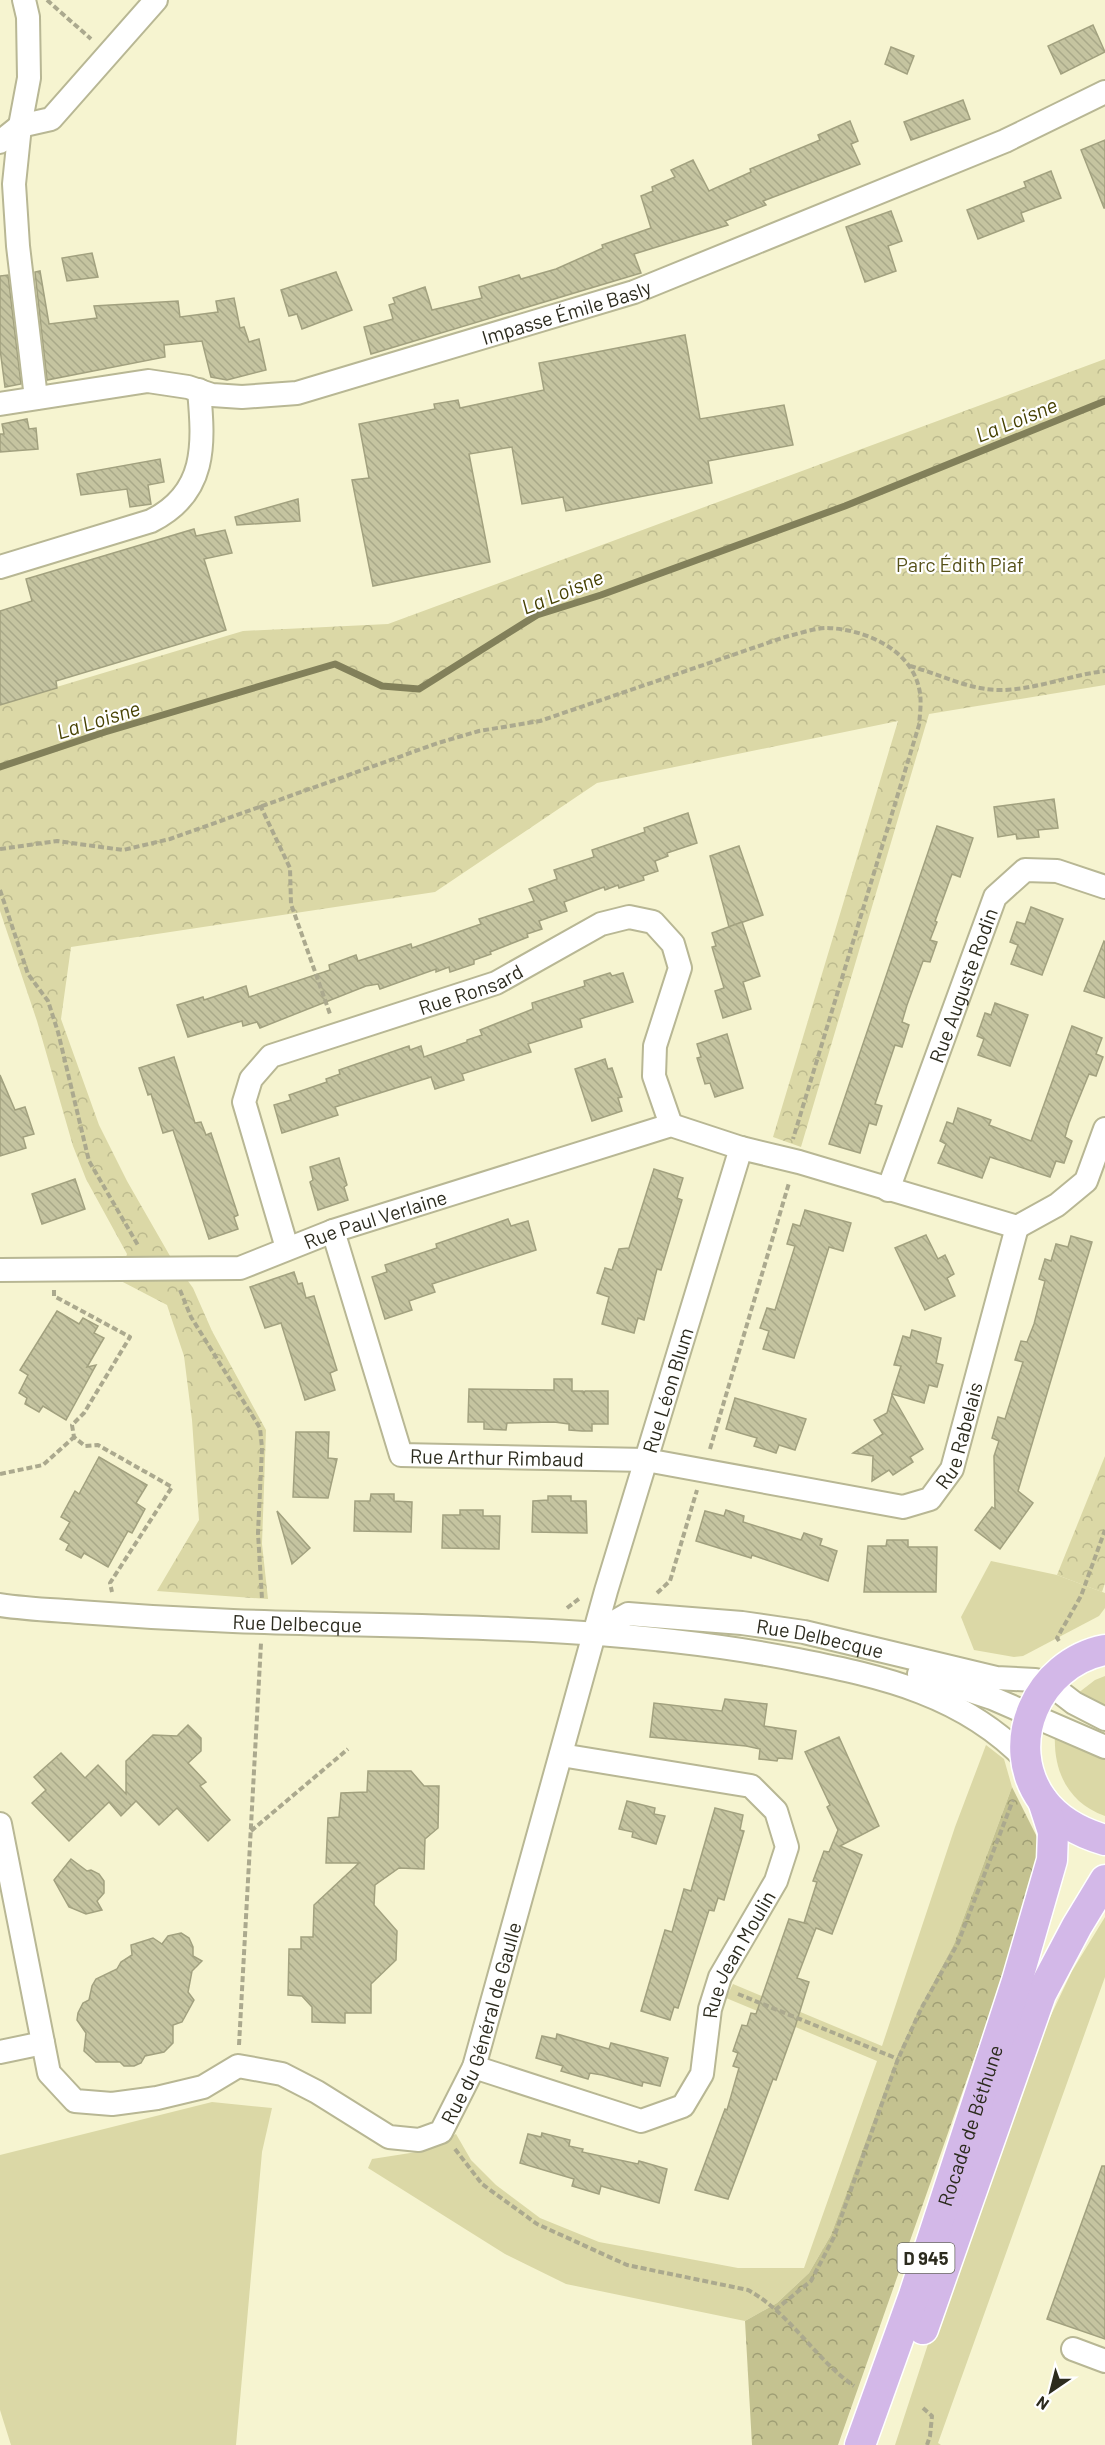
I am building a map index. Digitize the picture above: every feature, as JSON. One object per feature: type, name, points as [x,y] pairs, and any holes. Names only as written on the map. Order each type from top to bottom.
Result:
[{"type":"main road","name":"Rocade de Béthune","points":[[860,2445],[914,2295],[1017,1981],[1052,1860],[1053,1832],[1029,1797],[1033,1782],[1025,1745],[1030,1714],[1047,1683],[1067,1665],[1084,1655],[1104,1649]]},
{"type":"main road","points":[[1029,1797],[1084,1834],[1105,1840]]},
{"type":"main road","name":"Rocade de Béthune","points":[[881,2445],[1041,1994],[1077,1926],[1105,1880]]},
{"type":"street","points":[[24,0],[28,17],[29,78],[20,126],[14,184],[18,246],[36,398]]},
{"type":"street","points":[[0,142],[20,126],[51,119],[156,0]]},
{"type":"street","name":"Impasse Émile Basly","points":[[0,404],[148,381],[168,383],[212,394],[242,397],[297,393],[634,292],[1005,141],[1105,92]]},
{"type":"street","points":[[0,567],[151,521],[165,514],[180,502],[191,486],[200,465],[202,422],[199,390]]},
{"type":"street","name":"Rue Auguste Rodin","points":[[888,1190],[995,897],[1025,870],[1057,871],[1105,887]]},
{"type":"street","name":"Rue Ronsard","points":[[287,1248],[244,1102],[251,1079],[271,1056],[496,983],[601,924],[629,917],[653,922],[673,944],[680,968],[655,1046],[654,1076],[671,1125]]},
{"type":"street","points":[[671,1125],[741,1148],[794,1160],[1017,1227],[1057,1205],[1086,1181],[1105,1129]]},
{"type":"street","name":"Rue Paul Verlaine","points":[[0,1270],[240,1268],[333,1231],[671,1125]]},
{"type":"street","name":"Rue Léon Blum","points":[[595,1633],[741,1148]]},
{"type":"street","name":"Rue Rabelais","points":[[646,1460],[903,1507],[930,1499],[952,1469],[1017,1227]]},
{"type":"street","name":"Rue Arthur Rimbaud","points":[[333,1231],[401,1455],[646,1460]]},
{"type":"street","name":"Rue Delbecque","points":[[0,1605],[171,1619],[595,1633],[745,1650],[888,1680],[926,1694],[983,1723],[1027,1761]]},
{"type":"street","name":"Rue Delbecque","points":[[595,1633],[628,1614],[742,1623],[804,1632],[996,1678],[1035,1680],[1047,1683]]},
{"type":"street","points":[[678,1642],[716,1632],[807,1646],[887,1664],[992,1698],[1105,1747]]},
{"type":"street","name":"Rue du Général de Gaulle","points":[[238,2066],[282,2074],[317,2092],[388,2137],[419,2140],[441,2132],[474,2067],[595,1633]]},
{"type":"street","points":[[1047,1683],[1074,1703],[1105,1719]]},
{"type":"street","name":"Rue Jean Moulin","points":[[474,2067],[640,2121],[683,2106],[702,2074],[710,2009],[720,1977],[776,1881],[787,1847],[776,1811],[751,1786],[561,1755]]},
{"type":"street","points":[[0,1824],[49,2073],[75,2102],[112,2104],[158,2098],[203,2087],[238,2066]]},
{"type":"street","points":[[0,2052],[43,2043]]},
{"type":"street","points":[[1073,2349],[1105,2361]]},
{"type":"path","points":[[47,0],[108,54]]},
{"type":"path","points":[[0,849],[57,841],[123,850],[170,839],[438,742],[479,730],[540,721],[785,637],[825,628],[857,632],[868,636],[901,657],[909,666],[920,689],[919,725],[794,1160],[792,1174],[670,1581],[652,1601],[649,1614]]},
{"type":"path","points":[[909,666],[969,685],[998,690],[1105,671]]},
{"type":"path","points":[[260,805],[290,868],[291,904],[337,1035]]},
{"type":"path","points":[[0,890],[28,974],[48,1001],[58,1032],[89,1161],[142,1252]]},
{"type":"path","points":[[53,1268],[54,1296],[130,1337],[84,1413],[72,1425],[74,1437],[86,1446],[98,1445],[172,1487],[110,1583],[113,1599]]},
{"type":"path","points":[[179,1289],[191,1317],[260,1428],[262,1448],[258,1533],[263,1622],[238,2066]]},
{"type":"path","points":[[0,1474],[43,1465],[74,1437]]},
{"type":"path","points":[[1061,1646],[1057,1638],[1081,1596],[1105,1530]]},
{"type":"path","points":[[250,1831],[348,1749]]},
{"type":"path","points":[[775,2310],[811,2281],[834,2237],[898,2059],[1029,1797]]},
{"type":"path","points":[[717,1986],[898,2059]]},
{"type":"path","points":[[441,2132],[482,2184],[537,2224],[627,2265],[748,2290],[764,2299],[834,2372],[857,2388]]},
{"type":"path","points":[[923,2408],[932,2416],[927,2445]]},
{"type":"green space","name":"Parc Édith Piaf","points":[[1105,359],[1105,685],[929,714],[801,1147],[773,1137],[898,721],[597,783],[435,892],[71,947],[61,1019],[99,1125],[127,1181],[170,1256],[193,1288],[212,1331],[266,1430],[262,1544],[268,1599],[157,1591],[199,1520],[192,1420],[184,1356],[167,1305],[119,1280],[127,1254],[86,1179],[73,1146],[37,1021],[0,911],[0,704],[243,631],[388,624]]},
{"type":"green space","points":[[1105,1456],[1105,1583],[1102,1592],[1057,1575]]},
{"type":"green space","points":[[991,1561],[1057,1575],[1105,1593],[1105,1608],[1099,1616],[1023,1656],[1014,1657],[974,1650],[961,1617]]},
{"type":"green space","points":[[1105,1676],[1105,1711],[1073,1697],[1095,1680]]},
{"type":"green space","points":[[1055,1734],[1105,1755],[1105,1816],[1081,1803],[1065,1784],[1057,1761]]},
{"type":"green space","points":[[986,1745],[1004,1759],[1012,1787],[954,1944],[897,2056],[831,2235],[809,2273],[777,2303],[745,2321],[566,2284],[505,2254],[368,2168],[372,2159],[423,2151],[456,2134],[471,2160],[496,2185],[540,2218],[599,2242],[738,2268],[804,2268],[877,2061],[726,1998],[733,1984],[882,2046],[955,1827]]},
{"type":"green space","points":[[1012,1787],[1040,1843],[1028,1906],[838,2445],[752,2445],[745,2321],[777,2303],[809,2273],[831,2235],[897,2056],[954,1944]]},
{"type":"green space","points":[[1105,1917],[1105,1977],[938,2443],[941,2445],[895,2445],[1002,2118],[1072,1971]]},
{"type":"green space","points":[[212,2102],[272,2108],[262,2152],[236,2445],[11,2445],[0,2410],[0,2155]]},
{"type":"building","points":[[1093,25],[1105,52],[1061,74],[1048,46]]},
{"type":"building","points":[[891,47],[914,56],[907,74],[885,64]]},
{"type":"building","points":[[963,100],[970,119],[911,140],[904,122]]},
{"type":"building","points":[[850,121],[858,141],[851,144],[860,164],[763,201],[766,205],[725,221],[728,225],[634,254],[641,273],[371,354],[364,327],[393,319],[389,305],[395,303],[393,298],[425,287],[432,310],[482,298],[479,287],[519,275],[521,279],[556,269],[603,248],[602,245],[651,228],[641,196],[653,191],[652,187],[675,177],[671,170],[693,160],[709,191],[751,172],[750,169],[820,140],[818,135]]},
{"type":"building","points":[[1105,140],[1105,208],[1104,208],[1081,150]]},
{"type":"building","points":[[1051,171],[1061,198],[1021,213],[1024,221],[978,239],[967,210],[1026,187],[1024,182]]},
{"type":"building","points":[[891,211],[902,241],[888,246],[896,271],[865,282],[846,227]]},
{"type":"building","points":[[92,253],[98,277],[67,281],[62,258]]},
{"type":"building","points":[[40,271],[49,324],[97,318],[94,306],[178,301],[180,317],[218,312],[216,301],[234,298],[240,328],[244,327],[249,342],[259,339],[266,370],[227,380],[211,377],[202,341],[164,345],[165,357],[47,380],[35,272]]},
{"type":"building","points":[[336,272],[352,310],[302,329],[297,314],[289,316],[281,290]]},
{"type":"building","points":[[8,275],[21,384],[5,387],[0,349],[0,276]]},
{"type":"building","points":[[685,335],[700,419],[784,405],[793,445],[708,461],[712,483],[566,511],[563,497],[522,504],[512,447],[469,454],[490,562],[373,586],[352,480],[369,478],[359,424],[435,409],[434,404],[458,400],[460,408],[544,390],[539,363]]},
{"type":"building","points":[[27,419],[29,429],[36,428],[38,449],[0,452],[0,434],[4,434],[2,424]]},
{"type":"building","points":[[160,459],[164,482],[148,485],[151,504],[130,507],[127,489],[81,495],[77,474]]},
{"type":"building","points":[[298,499],[300,521],[237,525],[235,517]]},
{"type":"building","points":[[194,529],[196,536],[225,530],[232,553],[204,559],[226,630],[56,681],[57,688],[0,705],[0,611],[32,601],[26,579]]},
{"type":"building","points":[[1054,799],[1058,828],[1038,830],[1039,837],[1017,839],[1016,834],[998,837],[994,807]]},
{"type":"building","points":[[688,813],[697,843],[667,853],[668,856],[655,861],[658,871],[643,876],[644,880],[619,888],[618,885],[605,890],[604,887],[564,902],[567,911],[539,921],[542,929],[474,960],[474,964],[450,972],[449,967],[436,972],[436,969],[380,989],[378,984],[366,986],[260,1028],[257,1022],[243,1026],[242,1021],[188,1037],[177,1005],[203,997],[204,1000],[246,986],[249,997],[330,970],[329,965],[356,955],[358,961],[411,944],[412,948],[481,924],[479,919],[534,901],[529,889],[557,879],[554,870],[594,857],[592,850],[645,832],[644,828]]},
{"type":"building","points":[[937,826],[973,838],[960,877],[952,874],[935,921],[937,922],[930,940],[937,942],[930,962],[923,961],[902,1022],[909,1025],[902,1047],[895,1045],[875,1104],[882,1106],[876,1125],[869,1123],[860,1153],[829,1144]]},
{"type":"building","points":[[739,846],[763,915],[729,927],[710,856]]},
{"type":"building","points":[[1031,907],[1063,919],[1042,975],[1011,964],[1018,945],[1010,942],[1017,922],[1025,924]]},
{"type":"building","points":[[742,922],[760,976],[743,982],[751,1009],[723,1018],[715,991],[724,988],[712,947],[716,946],[712,933]]},
{"type":"building","points":[[1105,942],[1105,998],[1084,991]]},
{"type":"building","points":[[610,973],[612,976],[623,973],[633,1002],[580,1019],[582,1027],[528,1044],[531,1052],[462,1074],[464,1080],[435,1089],[431,1077],[335,1107],[338,1115],[282,1133],[274,1105],[291,1100],[289,1095],[327,1082],[326,1079],[340,1074],[339,1070],[409,1046],[410,1050],[421,1046],[424,1057],[467,1042],[467,1040],[482,1035],[480,1030],[533,1009],[532,1003],[585,986],[584,981]]},
{"type":"building","points":[[995,1003],[1028,1015],[1010,1066],[978,1055],[984,1039],[977,1036],[985,1013],[991,1015]]},
{"type":"building","points":[[1072,1026],[1102,1038],[1096,1054],[1103,1057],[1096,1076],[1089,1074],[1069,1123],[1065,1137],[1072,1141],[1064,1163],[1056,1161],[1050,1177],[990,1157],[982,1178],[938,1163],[946,1144],[940,1141],[947,1122],[953,1124],[958,1108],[991,1120],[989,1125],[1031,1141]]},
{"type":"building","points":[[727,1034],[743,1088],[715,1097],[710,1083],[705,1084],[697,1058],[701,1057],[697,1044]]},
{"type":"building","points":[[174,1057],[195,1123],[201,1122],[206,1135],[211,1133],[238,1215],[234,1217],[238,1229],[209,1239],[173,1130],[163,1133],[151,1094],[148,1095],[139,1068]]},
{"type":"building","points":[[605,1059],[608,1069],[612,1068],[622,1097],[618,1098],[622,1111],[592,1121],[575,1069]]},
{"type":"building","points":[[0,1075],[15,1110],[25,1107],[34,1134],[23,1137],[26,1148],[0,1156]]},
{"type":"building","points":[[339,1158],[347,1185],[344,1187],[348,1200],[318,1210],[310,1182],[313,1180],[310,1167]]},
{"type":"building","points":[[654,1169],[683,1178],[677,1198],[682,1200],[661,1270],[657,1269],[644,1320],[638,1318],[634,1333],[602,1324],[609,1297],[597,1293],[605,1268],[612,1270],[619,1249],[629,1248]]},
{"type":"building","points":[[75,1179],[85,1209],[42,1224],[32,1194]]},
{"type":"building","points":[[805,1210],[851,1223],[843,1251],[829,1247],[794,1358],[763,1349],[769,1331],[760,1328],[767,1308],[775,1310],[795,1246],[787,1244],[793,1224],[800,1226]]},
{"type":"building","points":[[508,1219],[511,1226],[528,1221],[536,1250],[432,1284],[435,1292],[409,1301],[412,1310],[385,1319],[372,1277],[387,1272],[385,1265],[437,1248],[436,1244]]},
{"type":"building","points":[[926,1235],[938,1259],[945,1255],[954,1274],[947,1278],[955,1296],[925,1310],[895,1248]]},
{"type":"building","points":[[1071,1236],[1092,1242],[1018,1491],[1033,1503],[1000,1549],[975,1530],[992,1507],[995,1509],[994,1456],[999,1441],[992,1438],[998,1417],[1005,1419],[1023,1362],[1015,1360],[1021,1341],[1027,1342],[1034,1324],[1045,1281],[1039,1279],[1045,1259],[1051,1261],[1056,1244],[1068,1247]]},
{"type":"building","points":[[294,1272],[298,1284],[302,1283],[306,1298],[314,1296],[337,1370],[330,1373],[335,1390],[305,1400],[281,1323],[265,1328],[250,1287]]},
{"type":"building","points":[[57,1311],[79,1324],[83,1318],[98,1326],[94,1333],[104,1338],[87,1367],[96,1365],[66,1420],[43,1406],[39,1412],[25,1404],[27,1398],[19,1393],[28,1375],[20,1370]]},
{"type":"building","points":[[912,1330],[941,1338],[936,1363],[943,1365],[937,1387],[929,1385],[924,1403],[892,1394],[901,1366],[894,1365],[903,1336],[910,1338]]},
{"type":"building","points":[[554,1379],[572,1379],[572,1391],[583,1391],[584,1393],[585,1391],[608,1391],[608,1424],[592,1424],[592,1431],[582,1431],[569,1430],[569,1424],[554,1422],[507,1423],[506,1430],[484,1429],[484,1422],[468,1422],[469,1389],[554,1390]]},
{"type":"building","points":[[892,1395],[923,1449],[910,1457],[913,1462],[893,1475],[889,1470],[872,1481],[873,1456],[853,1453],[883,1434],[874,1420],[887,1413]]},
{"type":"building","points":[[735,1398],[806,1419],[795,1450],[779,1445],[776,1453],[754,1446],[757,1438],[726,1429]]},
{"type":"building","points":[[296,1432],[329,1432],[328,1458],[337,1459],[328,1498],[293,1497]]},
{"type":"building","points":[[99,1457],[147,1485],[136,1503],[145,1509],[132,1533],[128,1531],[108,1567],[84,1553],[81,1558],[66,1550],[69,1544],[60,1539],[70,1522],[61,1517],[75,1491],[79,1494]]},
{"type":"building","points":[[371,1494],[394,1494],[394,1501],[412,1502],[411,1532],[354,1531],[355,1501],[370,1501]]},
{"type":"building","points":[[548,1496],[571,1496],[571,1501],[586,1501],[587,1533],[532,1532],[533,1501],[548,1500]]},
{"type":"building","points":[[460,1510],[483,1510],[483,1516],[500,1516],[499,1549],[442,1548],[443,1515],[460,1515]]},
{"type":"building","points":[[726,1510],[744,1516],[743,1522],[801,1540],[804,1533],[822,1539],[820,1545],[837,1551],[828,1581],[752,1555],[751,1558],[696,1541],[705,1511],[724,1516]]},
{"type":"building","points":[[277,1511],[310,1548],[292,1564]]},
{"type":"building","points":[[887,1540],[908,1540],[908,1547],[937,1547],[936,1592],[864,1592],[868,1546],[886,1546]]},
{"type":"building","points":[[725,1699],[767,1704],[764,1726],[796,1731],[792,1759],[778,1758],[777,1761],[759,1759],[760,1749],[746,1746],[650,1737],[654,1703],[722,1711]]},
{"type":"building","points":[[188,1725],[201,1738],[201,1751],[188,1763],[206,1782],[200,1786],[230,1820],[208,1841],[177,1808],[159,1825],[136,1801],[121,1816],[109,1802],[69,1841],[32,1803],[46,1790],[34,1777],[61,1753],[85,1778],[98,1765],[126,1794],[126,1761],[153,1735],[177,1736]]},
{"type":"building","points":[[839,1737],[879,1826],[840,1846],[862,1855],[832,1934],[816,1928],[797,1978],[809,1982],[795,2027],[728,2199],[695,2190],[725,2109],[727,2110],[739,2068],[733,2066],[738,2053],[733,2051],[742,2025],[747,2026],[751,2013],[756,2014],[789,1919],[804,1923],[817,1882],[813,1881],[824,1851],[829,1852],[838,1830],[827,1807],[830,1805],[805,1752]]},
{"type":"building","points":[[368,1771],[411,1771],[424,1786],[439,1786],[438,1828],[425,1839],[424,1869],[399,1868],[375,1885],[374,1905],[397,1931],[396,1960],[371,1984],[371,2013],[345,2013],[345,2023],[312,2022],[312,2007],[302,1996],[288,1995],[289,1949],[301,1949],[301,1937],[313,1937],[314,1905],[359,1863],[326,1863],[328,1818],[339,1817],[341,1793],[367,1792]]},
{"type":"building","points":[[627,1801],[655,1808],[654,1814],[665,1816],[656,1844],[632,1837],[633,1832],[619,1829]]},
{"type":"building","points":[[715,1808],[743,1815],[740,1830],[744,1831],[724,1900],[718,1898],[714,1911],[709,1910],[678,2008],[674,2007],[670,2020],[641,2011],[665,1930],[672,1932],[684,1889],[691,1891]]},
{"type":"building","points":[[71,1859],[87,1871],[91,1870],[99,1874],[104,1881],[104,1893],[97,1901],[102,1910],[86,1914],[69,1907],[54,1880]]},
{"type":"building","points":[[181,1933],[189,1938],[193,1947],[193,1956],[202,1961],[192,1971],[188,1992],[194,2000],[182,2022],[173,2025],[173,2043],[164,2052],[145,2056],[141,2063],[134,2066],[124,2066],[120,2062],[96,2062],[84,2051],[86,2033],[77,2020],[83,2003],[89,2000],[96,1979],[117,1969],[121,1962],[132,1955],[131,1945],[153,1938],[162,1944],[168,1936]]},
{"type":"building","points":[[557,2034],[609,2049],[611,2043],[668,2058],[660,2086],[643,2082],[642,2086],[590,2073],[588,2079],[561,2071],[563,2066],[536,2058],[542,2036],[556,2039]]},
{"type":"building","points":[[542,2133],[570,2140],[569,2146],[583,2149],[582,2152],[638,2164],[639,2161],[667,2169],[659,2203],[601,2186],[599,2194],[572,2186],[574,2179],[520,2163],[528,2134],[541,2137]]},
{"type":"building","points":[[1102,2166],[1105,2166],[1105,2339],[1047,2319]]},
{"type":"waterway","name":"La Loisne","points":[[0,767],[105,732],[335,664],[382,686],[419,689],[537,615],[601,595],[845,506],[1105,401]]}]
